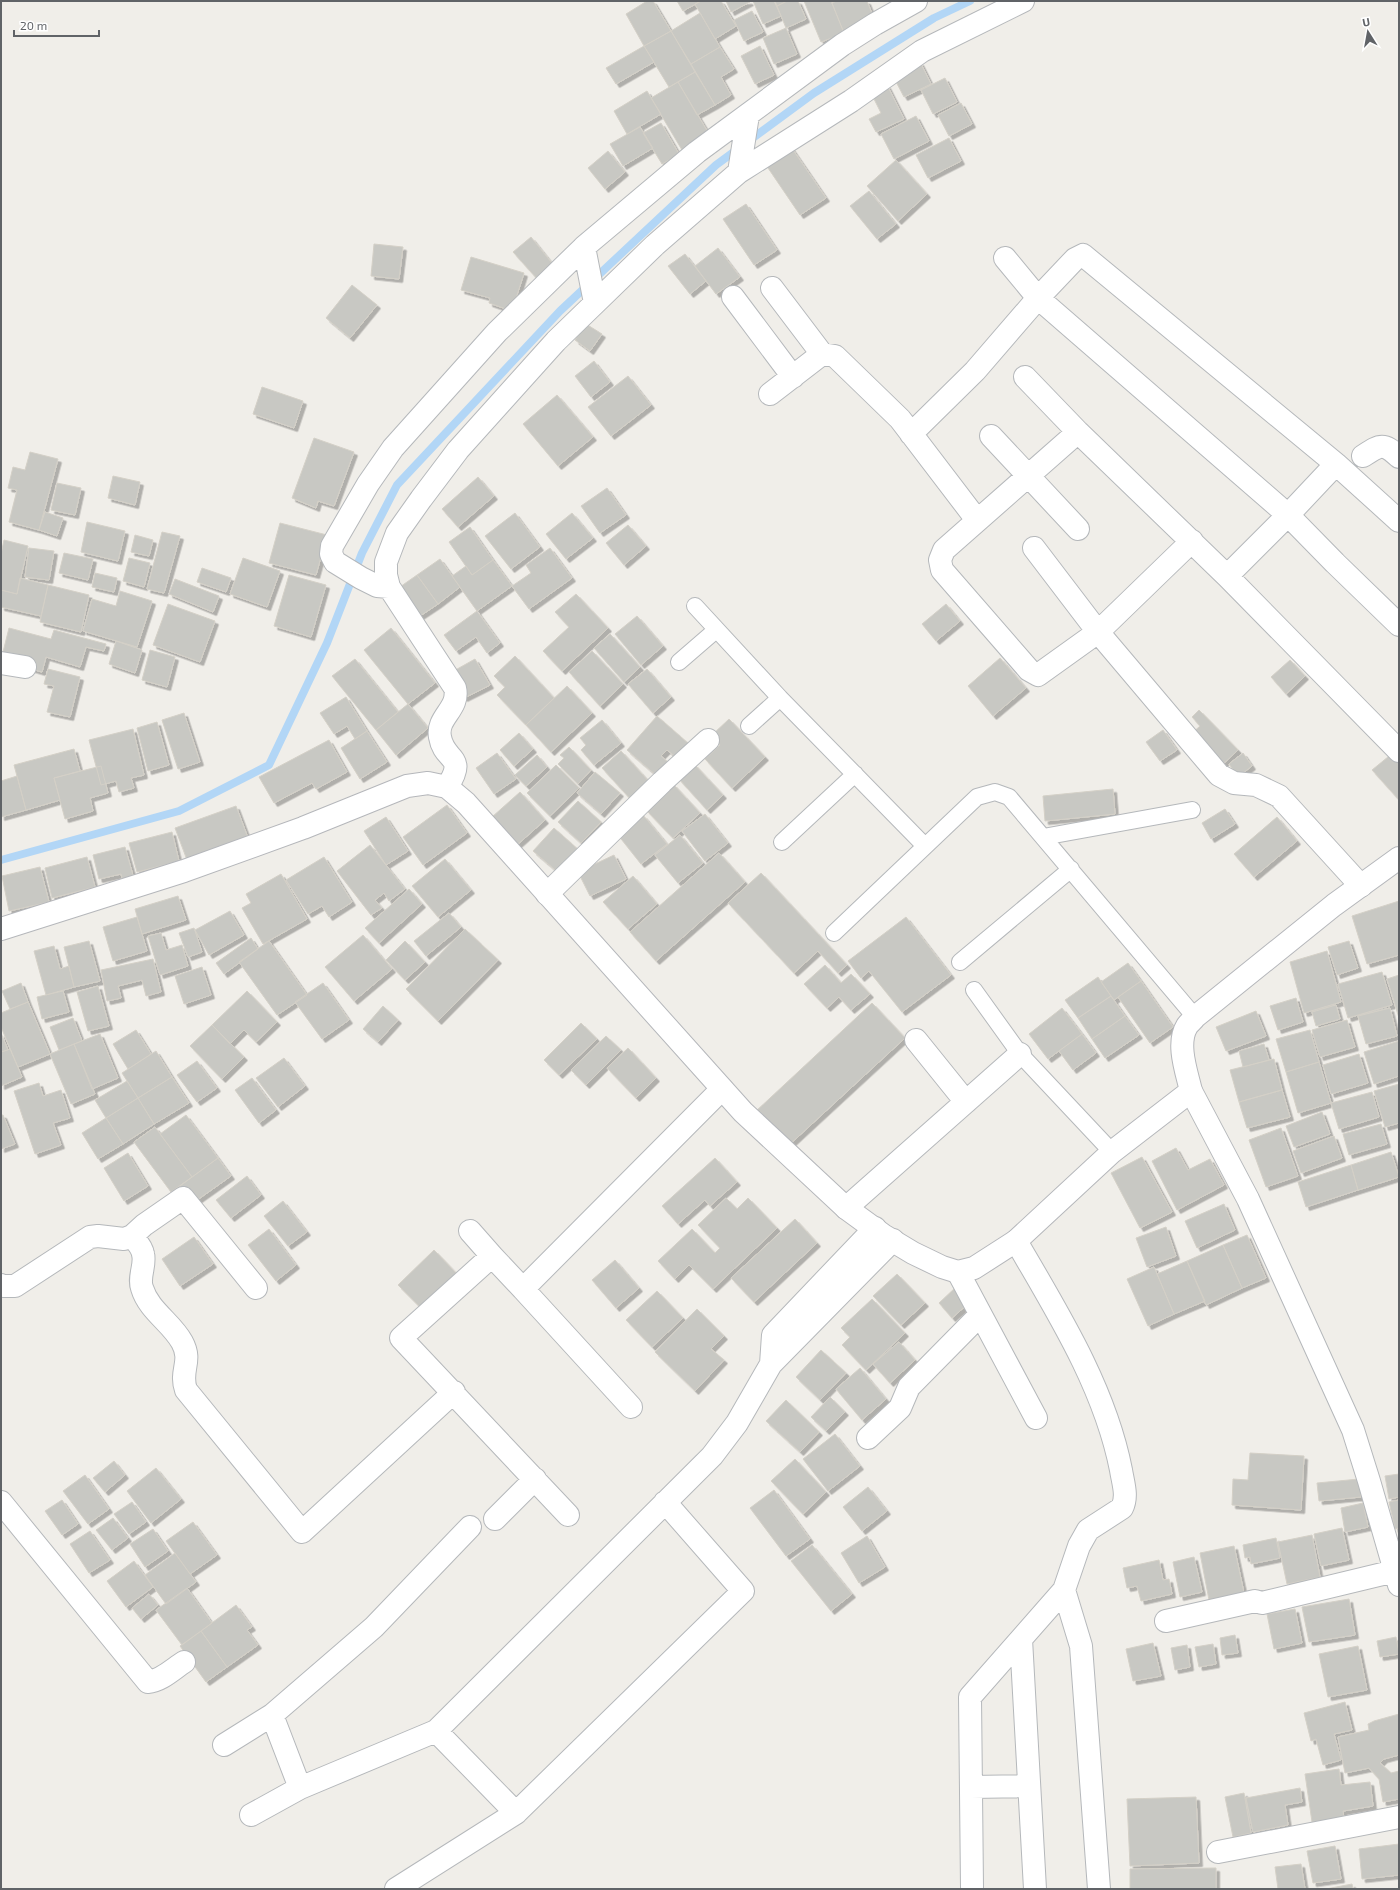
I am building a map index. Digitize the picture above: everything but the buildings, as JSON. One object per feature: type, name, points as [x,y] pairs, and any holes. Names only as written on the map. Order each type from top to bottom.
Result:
[{"type":"street","points":[[389,588],[377,586],[335,562],[330,554],[332,546],[368,484],[394,448],[496,332],[697,152],[747,122],[842,45],[916,1]]},
{"type":"street","points":[[447,787],[455,775],[457,768],[440,737],[441,724],[456,701],[454,688],[389,588],[386,575],[386,562],[397,533],[421,499],[458,450],[594,300],[740,165],[851,101],[922,51],[1022,1]]},
{"type":"street","points":[[740,165],[747,122]]},
{"type":"street","points":[[585,251],[594,300]]},
{"type":"street","points":[[911,434],[975,371],[1038,298],[1075,259],[1083,255],[1336,464],[1399,521]]},
{"type":"street","points":[[1005,258],[1038,298],[1288,515],[1335,563],[1399,624]]},
{"type":"street","points":[[772,288],[822,354],[835,356],[893,411],[978,520]]},
{"type":"street","points":[[733,297],[793,377]]},
{"type":"street","points":[[770,394],[822,354]]},
{"type":"street","points":[[1025,377],[1078,432],[1192,541],[1399,751]]},
{"type":"street","points":[[1078,432],[944,550],[940,560],[942,570],[1029,670],[1038,674],[1098,632],[1192,541]]},
{"type":"street","points":[[991,436],[1030,475],[1078,529]]},
{"type":"street","points":[[1363,456],[1379,446],[1387,447],[1399,457]]},
{"type":"street","points":[[1227,576],[1336,464]]},
{"type":"street","points":[[1034,548],[1098,632],[1218,776],[1234,783],[1256,786],[1279,796],[1361,886]]},
{"type":"street","points":[[1,663],[25,667]]},
{"type":"street","points":[[546,894],[708,740]]},
{"type":"street","points":[[1,929],[184,870],[303,828],[407,786],[428,783],[447,787],[466,803],[743,1112],[846,1208],[913,1253],[942,1267],[958,1272],[974,1268],[984,1263],[1016,1242],[1112,1152],[1191,1091]]},
{"type":"street","points":[[1166,1620],[1255,1601],[1262,1603],[1397,1578],[1353,1430],[1248,1199],[1191,1091],[1183,1048],[1183,1036],[1187,1026],[1195,1017],[1334,905],[1399,858]]},
{"type":"street","points":[[916,1040],[966,1102]]},
{"type":"street","points":[[846,1208],[1020,1054]]},
{"type":"street","points":[[523,1289],[722,1089]]},
{"type":"street","points":[[1,1285],[15,1286],[90,1237],[98,1236],[124,1239],[132,1236],[144,1225],[183,1198],[256,1288]]},
{"type":"street","points":[[770,1364],[772,1335],[875,1228]]},
{"type":"street","points":[[470,1231],[631,1407]]},
{"type":"street","points":[[132,1236],[142,1249],[144,1256],[141,1271],[141,1287],[149,1304],[181,1341],[185,1350],[188,1360],[184,1371],[183,1382],[186,1390],[302,1532],[454,1392]]},
{"type":"street","points":[[251,1815],[300,1788],[436,1731],[712,1456],[737,1423],[770,1364],[893,1240]]},
{"type":"street","points":[[972,1886],[970,1697],[1064,1590],[1084,1536],[1095,1525],[1122,1508],[1125,1502],[1125,1493],[1117,1448],[1105,1413],[1072,1338],[1016,1242]]},
{"type":"street","points":[[492,1256],[401,1338],[454,1392],[568,1514]]},
{"type":"street","points":[[958,1272],[1036,1418]]},
{"type":"street","points":[[868,1438],[900,1408],[909,1387],[980,1315]]},
{"type":"street","points":[[495,1519],[535,1479]]},
{"type":"street","points":[[1,1502],[148,1682],[160,1678],[184,1662]]},
{"type":"street","points":[[396,1889],[516,1813],[743,1591],[665,1502]]},
{"type":"street","points":[[224,1745],[272,1715],[374,1627],[470,1527]]},
{"type":"street","points":[[1064,1590],[1081,1646],[1099,1889]]},
{"type":"street","points":[[1021,1640],[1035,1889]]},
{"type":"street","points":[[272,1715],[300,1788]]},
{"type":"street","points":[[436,1731],[516,1813]]},
{"type":"street","points":[[971,1787],[1029,1786]]},
{"type":"street","points":[[1218,1852],[1399,1816]]},
{"type":"lane","points":[[695,606],[780,698],[925,846]]},
{"type":"lane","points":[[679,662],[716,630]]},
{"type":"lane","points":[[749,726],[780,698]]},
{"type":"lane","points":[[782,842],[855,774]]},
{"type":"lane","points":[[834,933],[977,797],[995,792],[1009,797],[1195,1017]]},
{"type":"lane","points":[[1043,837],[1192,810]]},
{"type":"lane","points":[[960,962],[1071,869]]},
{"type":"lane","points":[[974,990],[1020,1054],[1112,1152]]},
{"type":"waterway","points":[[1,860],[179,811],[269,765],[327,643],[362,553],[397,485],[560,311],[716,165],[814,93],[934,18],[970,1]]}]
